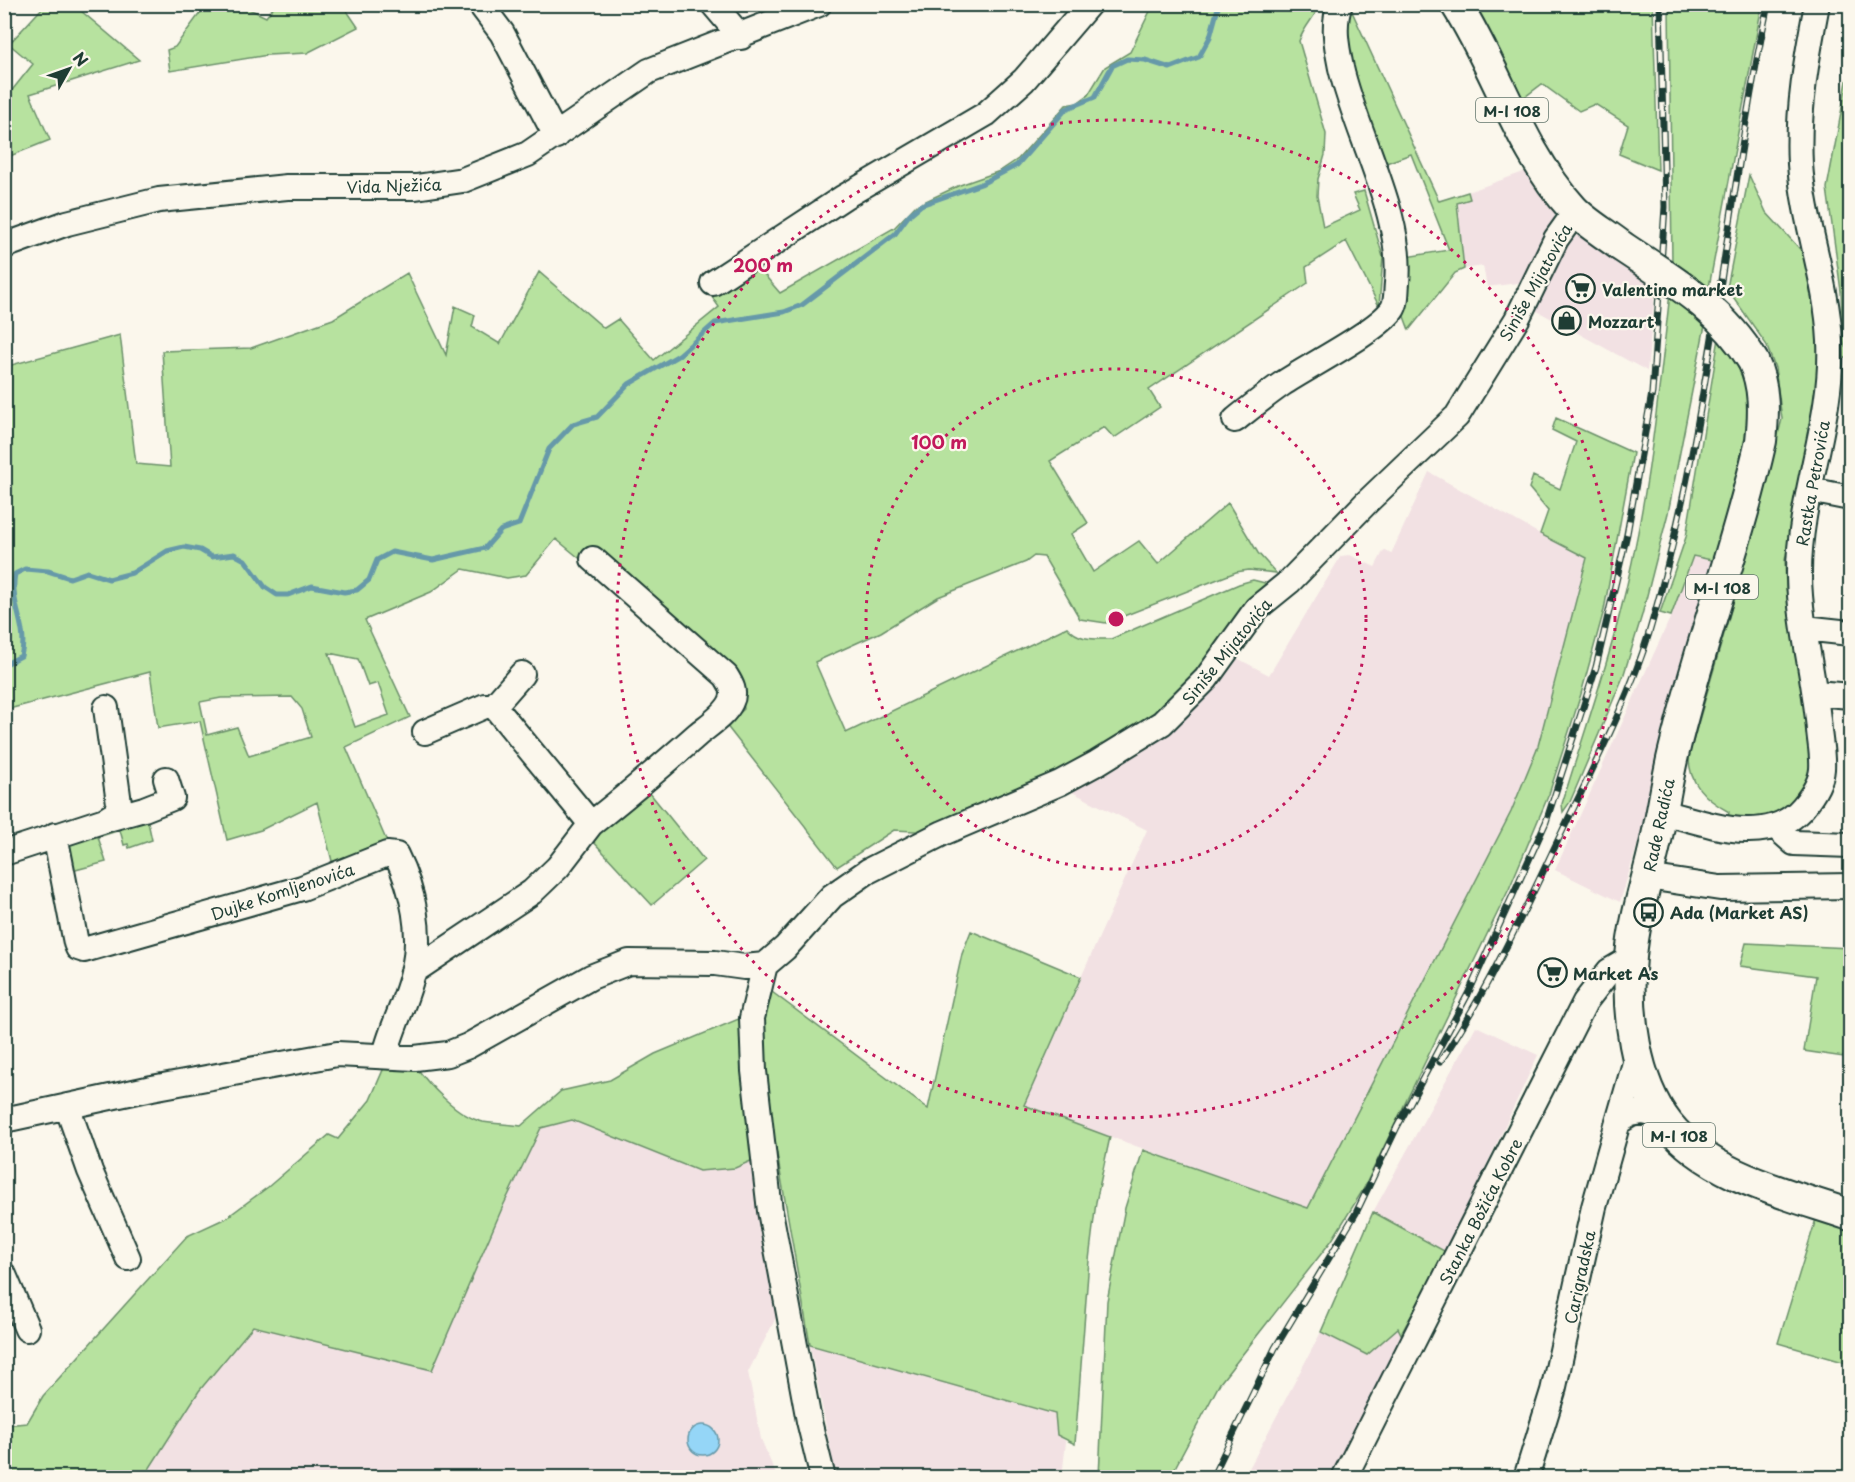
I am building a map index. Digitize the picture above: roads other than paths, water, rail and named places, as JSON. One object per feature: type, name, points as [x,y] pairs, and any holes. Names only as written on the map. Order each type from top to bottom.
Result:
[{"type":"main road","name":"M-I 108","points":[[1456,4],[1473,32],[1543,170],[1576,212]]},
{"type":"main road","name":"Rade Radića","points":[[1576,212],[1713,311],[1730,328],[1753,360],[1759,373],[1764,399],[1761,441],[1674,754],[1631,957],[1632,1008],[1637,1056],[1646,1086],[1662,1116],[1691,1146],[1716,1162],[1766,1186],[1851,1215]]},
{"type":"street","points":[[480,4],[502,33],[556,136]]},
{"type":"street","points":[[713,4],[741,37]]},
{"type":"street","name":"Vida Nježića","points":[[4,246],[67,223],[159,200],[287,187],[390,188],[463,180],[528,154],[649,71],[679,57],[741,37],[819,4]]},
{"type":"street","points":[[713,284],[844,197],[986,114],[1024,80],[1089,4]]},
{"type":"street","points":[[1235,420],[1280,385],[1375,325],[1394,305],[1398,277],[1395,239],[1382,193],[1349,101],[1337,44],[1336,26],[1340,4]]},
{"type":"street","name":"Rastka Petrovića","points":[[1662,813],[1738,830],[1758,831],[1776,827],[1801,810],[1816,789],[1821,776],[1822,761],[1816,693],[1801,616],[1800,538],[1825,410],[1830,342],[1821,271],[1800,164],[1800,131],[1807,59],[1817,4]]},
{"type":"street","name":"Siniše Mijatovića","points":[[765,965],[785,948],[832,896],[868,871],[943,833],[1021,801],[1097,763],[1162,723],[1186,702],[1206,679],[1257,608],[1289,582],[1367,502],[1457,416],[1517,319],[1556,240],[1576,212]]},
{"type":"street","points":[[1810,490],[1851,498]]},
{"type":"street","points":[[414,971],[532,892],[558,867],[591,824],[718,717],[733,697],[733,689],[726,676],[593,559]]},
{"type":"street","points":[[1804,628],[1851,633]]},
{"type":"street","points":[[425,732],[485,706],[494,706],[522,674]]},
{"type":"street","points":[[1816,693],[1851,696]]},
{"type":"street","points":[[494,706],[591,824]]},
{"type":"street","points":[[106,708],[119,803],[116,813],[108,819]]},
{"type":"street","points":[[4,853],[172,798],[166,779]]},
{"type":"street","points":[[1776,827],[1794,843],[1851,844]]},
{"type":"street","name":"Dujke Komljenovića","points":[[56,836],[76,943],[78,948],[84,950],[280,895],[325,880],[387,854],[396,855],[414,911],[414,971],[392,1028],[385,1055]]},
{"type":"street","points":[[1647,877],[1720,888],[1851,886]]},
{"type":"street","name":"Stanka Božića Kobre","points":[[1344,1478],[1594,987],[1609,971],[1631,957]]},
{"type":"street","points":[[4,1120],[337,1054],[415,1058],[448,1053],[468,1046],[591,977],[628,962],[704,963],[744,967],[765,965],[752,1018],[754,1071],[770,1211],[809,1422],[823,1478]]},
{"type":"street","points":[[1594,987],[1614,989],[1632,1008]]},
{"type":"street","name":"Carigradska","points":[[1526,1478],[1555,1381],[1594,1207],[1637,1056]]},
{"type":"street","points":[[67,1106],[90,1171],[128,1258]]},
{"type":"street","points":[[1618,1122],[1631,1114],[1643,1112],[1662,1116]]},
{"type":"street","points":[[4,1275],[27,1329]]},
{"type":"water","points":[[703,1425],[714,1429],[718,1440],[714,1451],[703,1455],[692,1451],[688,1440],[692,1429]]},
{"type":"waterway","points":[[4,665],[21,656],[23,636],[14,585],[15,574],[25,569],[48,571],[70,578],[87,572],[109,579],[132,573],[167,551],[184,547],[200,550],[212,557],[234,554],[245,560],[265,587],[277,595],[288,595],[312,586],[344,592],[357,590],[369,580],[377,560],[392,552],[433,560],[485,548],[501,530],[519,524],[549,449],[573,424],[597,417],[629,384],[679,355],[715,323],[784,312],[802,305],[895,234],[909,215],[921,205],[981,184],[1017,165],[1066,109],[1095,97],[1112,66],[1127,59],[1145,60],[1170,68],[1199,57],[1210,37],[1219,4]]},
{"type":"railway","points":[[1212,1478],[1275,1348],[1356,1213],[1397,1127],[1468,994],[1546,822],[1596,667],[1627,534],[1652,393],[1665,207],[1660,4]]},
{"type":"railway","points":[[1440,1062],[1490,979],[1519,921],[1609,735],[1631,684],[1649,633],[1670,556],[1702,399],[1739,162],[1768,4]]},
{"type":"place","name":"Valentino market","points":[[1581,289]]},
{"type":"place","name":"Mozzart","points":[[1567,321]]},
{"type":"place","name":"Ada (Market AS)","points":[[1649,912]]},
{"type":"place","name":"Market As","points":[[1552,973]]}]
